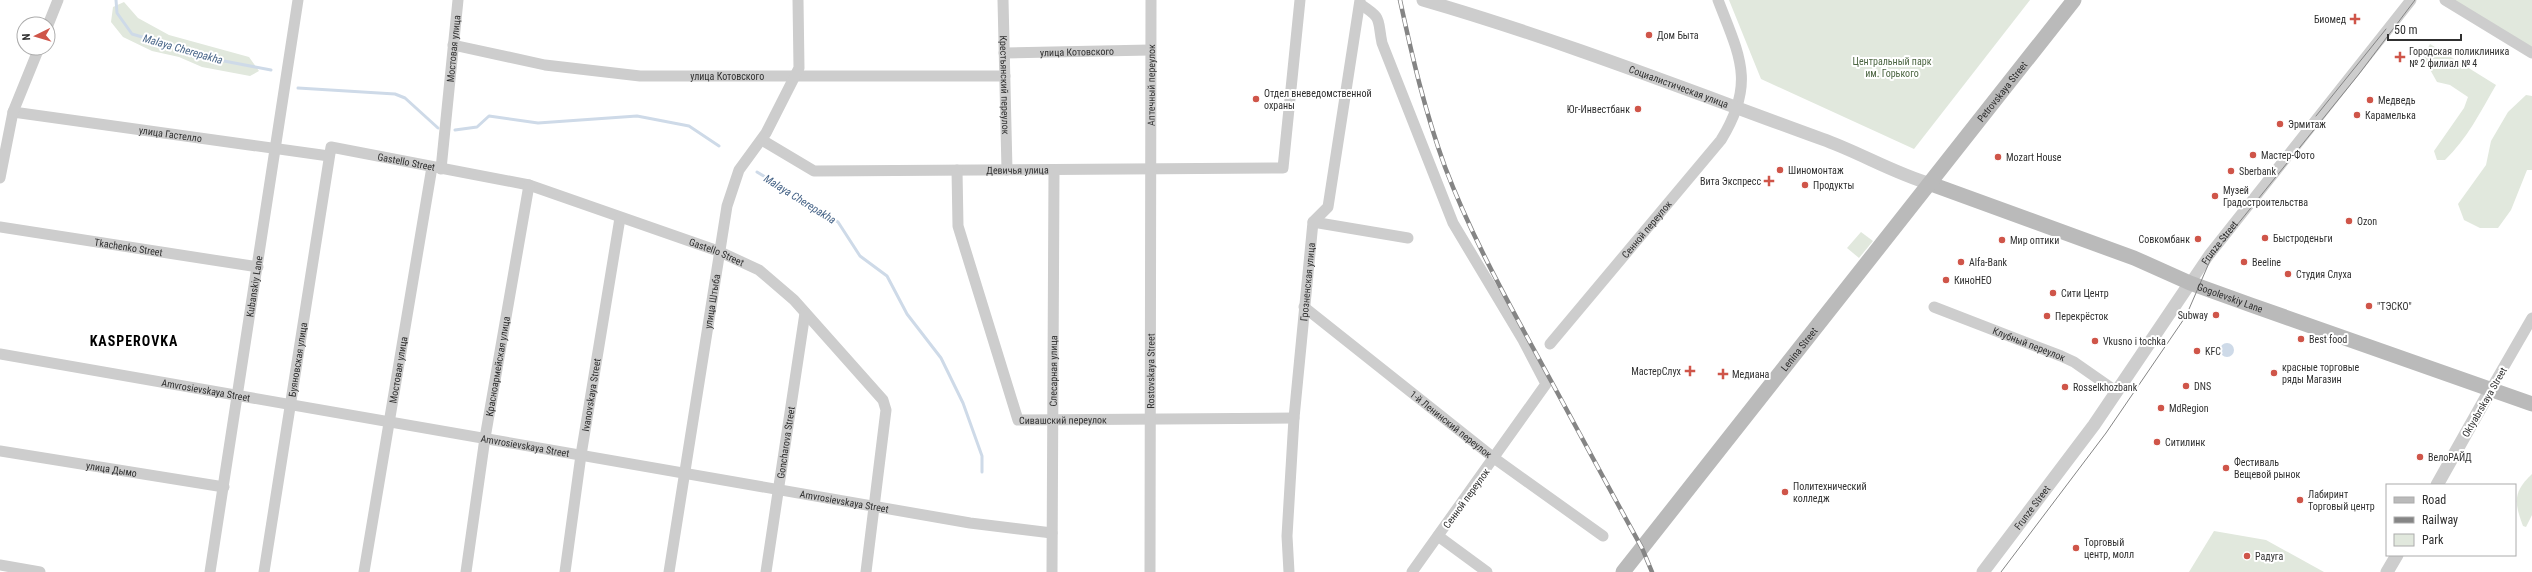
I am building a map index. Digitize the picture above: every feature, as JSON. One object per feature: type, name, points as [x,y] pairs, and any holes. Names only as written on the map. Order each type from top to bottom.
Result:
[{"type":"main road","name":"Petrovskaya Street","points":[[1930,184],[2074,0]]},
{"type":"main road","name":"Gogolevskiy Lane","points":[[1930,184],[2134,258],[2190,283],[2532,404]]},
{"type":"main road","name":"Lenina Street","points":[[1623,572],[1908,209],[1930,184]]},
{"type":"street","points":[[52,16],[58,0]]},
{"type":"street","name":"Kubanskiy Lane","points":[[210,572],[298,0]]},
{"type":"street","name":"Мостовая улица","points":[[364,572],[389,421],[437,168],[458,0]]},
{"type":"street","name":"улица Штыба","points":[[669,572],[718,251],[727,206],[739,170],[762,140],[799,68],[798,0]]},
{"type":"street","name":"Крестьянский переулок","points":[[1003,0],[1007,170]]},
{"type":"street","name":"Аптечный переулок","points":[[1150,169],[1151,0]]},
{"type":"street","name":"Девичья улица","points":[[762,140],[814,171],[1283,168],[1300,0]]},
{"type":"street","name":"Сенной переулок","points":[[1550,344],[1721,140],[1737,109],[1742,91],[1741,64],[1718,0]]},
{"type":"street","name":"Frunze Street","points":[[1983,572],[2117,392],[2209,255],[2411,0]]},
{"type":"street","points":[[2445,0],[2532,53]]},
{"type":"street","name":"Социалистическая улица","points":[[1426,1],[1535,35],[1823,139],[1908,177],[1930,184]]},
{"type":"street","points":[[1313,222],[1328,207],[1360,2]]},
{"type":"street","name":"Сенной переулок","points":[[1360,2],[1379,18],[1382,43],[1453,223],[1523,340],[1546,384],[1412,572]]},
{"type":"street","name":"улица Котовского","points":[[453,45],[545,65],[640,76],[1005,76]]},
{"type":"street","name":"улица Котовского","points":[[1004,53],[1150,50]]},
{"type":"street","points":[[0,178],[4,130],[36,56]]},
{"type":"street","name":"улица Гастелло","points":[[13,112],[276,148],[330,152]]},
{"type":"street","name":"Gastello Street","points":[[330,152],[437,168],[529,185],[718,251],[759,270],[794,300],[883,400],[886,410],[866,572]]},
{"type":"street","name":"Буяновская улица","points":[[264,572],[330,152]]},
{"type":"street","name":"Rostovskaya Street","points":[[1150,169],[1148,419],[1150,572]]},
{"type":"street","name":"Сивашский переулок","points":[[957,170],[958,226],[1018,420],[1294,418]]},
{"type":"street","name":"Слесарная улица","points":[[1052,572],[1054,170]]},
{"type":"street","name":"Красноармейская улица","points":[[466,572],[485,438],[529,185]]},
{"type":"street","name":"Ivanovskaya Street","points":[[565,572],[620,218]]},
{"type":"street","points":[[1313,222],[1408,238]]},
{"type":"street","name":"Грозненская улица","points":[[1289,572],[1287,536],[1294,418],[1313,222]]},
{"type":"street","name":"Tkachenko Street","points":[[0,227],[258,267]]},
{"type":"street","name":"1-й Ленинский переулок","points":[[1304,307],[1494,458],[1602,536]]},
{"type":"street","name":"Клубный переулок","points":[[1934,307],[2074,362],[2117,392]]},
{"type":"street","name":"Goncharova Street","points":[[766,572],[805,313]]},
{"type":"street","name":"Oktyabrskaya Street","points":[[2438,484],[2532,318]]},
{"type":"street","name":"Amvrosievskaya Street","points":[[0,354],[970,523],[1052,533]]},
{"type":"street","name":"улица Дымо","points":[[0,451],[224,487]]},
{"type":"street","points":[[1438,536],[1487,572]]},
{"type":"street","points":[[2387,572],[2396,556]]},
{"type":"street","points":[[0,565],[40,572]]},
{"type":"green space","name":"Центральный парк им. Горького","points":[[1729,0],[2030,0],[1914,149],[1761,79]]},
{"type":"green space","points":[[2445,0],[2532,0],[2532,53]]},
{"type":"green space","points":[[124,2],[138,18],[169,35],[249,57],[259,71],[250,76],[202,67],[179,57],[152,51],[123,37],[111,22],[113,7]]},
{"type":"green space","points":[[2430,44],[2496,85],[2467,134],[2445,160],[2437,160],[2434,151],[2464,108],[2468,97],[2450,85],[2437,82],[2423,57]]},
{"type":"green space","points":[[2526,95],[2532,96],[2532,170],[2527,170],[2511,210],[2498,228],[2480,228],[2464,220],[2458,204],[2486,165],[2491,141],[2508,112]]},
{"type":"green space","points":[[1861,232],[1873,241],[1859,258],[1847,248]]},
{"type":"green space","points":[[2532,474],[2532,515],[2526,527],[2523,526],[2520,518],[2517,498],[2521,486]]},
{"type":"green space","name":"Радуга","points":[[2214,531],[2266,540],[2324,572],[2189,572]]},
{"type":"water","points":[[2227,343],[2232,345],[2234,350],[2232,355],[2227,357],[2222,355],[2220,350],[2222,345]]},
{"type":"waterway","name":"Malaya Cherepakha","points":[[116,0],[117,13],[132,34],[224,61],[271,70]]},
{"type":"waterway","name":"Malaya Cherepakha","points":[[298,88],[395,94],[405,98],[438,128]]},
{"type":"waterway","name":"Malaya Cherepakha","points":[[455,130],[477,127],[489,116],[538,123],[637,116],[689,126],[719,146]]},
{"type":"waterway","name":"Malaya Cherepakha","points":[[757,172],[838,222],[860,256],[887,276],[907,314],[941,358],[963,403],[982,456],[982,472]]},
{"type":"tram line","points":[[2001,572],[2106,433],[2186,316],[2212,256],[2359,74],[2415,0]]},
{"type":"tram line","points":[[2316,116],[2386,29]]},
{"type":"railway","points":[[1400,0],[1414,63],[1431,126],[1445,167],[1465,216],[1488,264],[1642,548],[1652,572]]},
{"type":"place","name":"Биомед","points":[[2355,19]]},
{"type":"place","name":"Дом Быта","points":[[1649,35]]},
{"type":"place","name":"Городская поликлиника № 2 филиал № 4","points":[[2400,57]]},
{"type":"place","name":"Отдел вневедомственной охраны","points":[[1256,99]]},
{"type":"place","name":"Медведь","points":[[2370,100]]},
{"type":"place","name":"Юг-Инвестбанк","points":[[1638,109]]},
{"type":"place","name":"Карамелька","points":[[2357,115]]},
{"type":"place","name":"Эрмитаж","points":[[2280,124]]},
{"type":"place","name":"Мастер-Фото","points":[[2253,155]]},
{"type":"place","name":"Mozart House","points":[[1998,157]]},
{"type":"place","name":"Шиномонтаж","points":[[1780,170]]},
{"type":"place","name":"Sberbank","points":[[2231,171]]},
{"type":"place","name":"Вита Экспресс","points":[[1769,181]]},
{"type":"place","name":"Продукты","points":[[1805,185]]},
{"type":"place","name":"Музей Градостроительства","points":[[2215,196]]},
{"type":"place","name":"Ozon","points":[[2349,221]]},
{"type":"place","name":"Быстроденьги","points":[[2265,238]]},
{"type":"place","name":"Совкомбанк","points":[[2198,239]]},
{"type":"place","name":"Мир оптики","points":[[2002,240]]},
{"type":"place","name":"Alfa-Bank","points":[[1961,262]]},
{"type":"place","name":"Beeline","points":[[2244,262]]},
{"type":"place","name":"Студия Слуха","points":[[2288,274]]},
{"type":"place","name":"КиноНЕО","points":[[1946,280]]},
{"type":"place","name":"Сити Центр","points":[[2053,293]]},
{"type":"place","name":"\"ТЭСКО\"","points":[[2369,306]]},
{"type":"place","name":"Subway","points":[[2216,315]]},
{"type":"place","name":"Перекрёсток","points":[[2047,316]]},
{"type":"place","name":"Best food","points":[[2301,339]]},
{"type":"place","name":"Vkusno i tochka","points":[[2095,341]]},
{"type":"place","name":"KFC","points":[[2197,351]]},
{"type":"place","name":"МастерСлух","points":[[1690,371]]},
{"type":"place","name":"красные торговые ряды Магазин","points":[[2274,373]]},
{"type":"place","name":"Медиана","points":[[1723,374]]},
{"type":"place","name":"DNS","points":[[2186,386]]},
{"type":"place","name":"Rosselkhozbank","points":[[2065,387]]},
{"type":"place","name":"MdRegion","points":[[2161,408]]},
{"type":"place","name":"Ситилинк","points":[[2157,442]]},
{"type":"place","name":"ВелоРАЙД","points":[[2420,457]]},
{"type":"place","name":"Фестиваль Вещевой рынок","points":[[2226,468]]},
{"type":"place","name":"Политехнический колледж","points":[[1785,492]]},
{"type":"place","name":"Лабиринт Торговый центр","points":[[2300,500]]},
{"type":"place","name":"Торговый центр, молл","points":[[2076,548]]},
{"type":"place","name":"Радуга","points":[[2247,556]]},
{"type":"district","name":"KASPEROVKA","points":[[134,341]]}]
